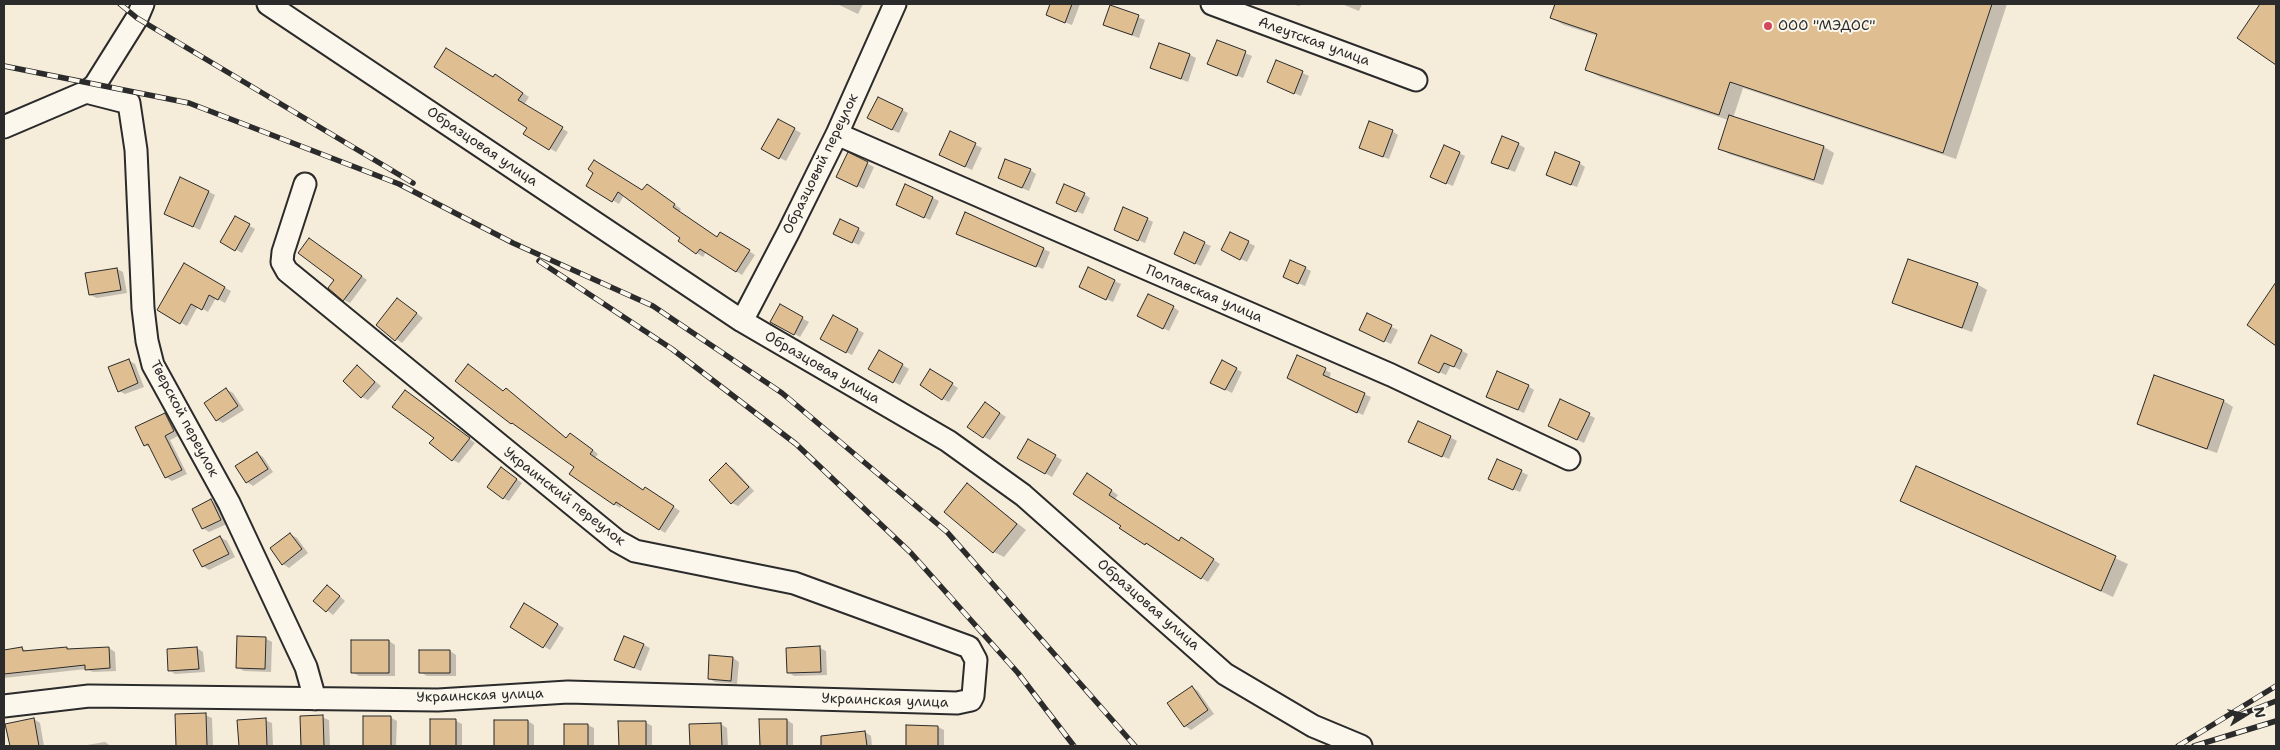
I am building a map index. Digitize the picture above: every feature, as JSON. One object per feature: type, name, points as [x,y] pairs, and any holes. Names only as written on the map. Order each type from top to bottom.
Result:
[{"type":"street","points":[[4,127],[86,92],[95,85],[137,18],[143,4]]},
{"type":"street","name":"Образцовая улица","points":[[268,4],[742,321],[948,442],[1022,495],[1225,674],[1312,726],[1361,746]]},
{"type":"street","name":"Образцовый переулок","points":[[742,321],[837,134],[896,4]]},
{"type":"street","name":"Алеутская улица","points":[[1212,4],[1416,80]]},
{"type":"street","name":"Тверской переулок","points":[[86,92],[129,103],[136,150],[143,308],[147,341],[153,365],[229,503],[306,667],[315,699]]},
{"type":"street","name":"Полтавская улица","points":[[837,134],[1390,375],[1569,459]]},
{"type":"street","name":"Украинский переулок","points":[[304,184],[283,252],[282,262],[287,271],[617,541],[635,551],[794,583],[969,648],[976,660],[973,696],[971,700],[957,703]]},
{"type":"street","name":"Украинская улица","points":[[4,706],[89,696],[438,700],[568,692],[957,703]]},
{"type":"building","points":[[1050,4],[1072,4],[1065,23],[1046,15]]},
{"type":"building","points":[[1555,4],[1992,4],[1943,153],[1730,82],[1719,115],[1585,70],[1597,34],[1550,18]]},
{"type":"building","points":[[2260,4],[2276,4],[2276,65],[2237,38]]},
{"type":"building","points":[[1110,5],[1139,15],[1132,35],[1103,25]]},
{"type":"building","points":[[1217,40],[1246,51],[1237,76],[1207,64]]},
{"type":"building","points":[[1159,43],[1190,54],[1181,79],[1150,68]]},
{"type":"building","points":[[446,48],[493,77],[495,74],[523,93],[518,100],[563,127],[549,150],[523,134],[527,128],[434,67]]},
{"type":"building","points":[[1276,60],[1303,71],[1294,94],[1267,82]]},
{"type":"building","points":[[878,97],[903,109],[892,130],[867,118]]},
{"type":"building","points":[[1729,115],[1824,146],[1814,180],[1718,149]]},
{"type":"building","points":[[778,119],[795,128],[779,159],[761,149]]},
{"type":"building","points":[[1369,121],[1393,130],[1383,157],[1359,148]]},
{"type":"building","points":[[950,131],[976,143],[965,167],[939,155]]},
{"type":"building","points":[[1502,136],[1519,143],[1508,169],[1491,163]]},
{"type":"building","points":[[1444,145],[1460,152],[1446,184],[1430,177]]},
{"type":"building","points":[[848,152],[868,162],[857,187],[836,177]]},
{"type":"building","points":[[1555,152],[1580,162],[1571,185],[1546,175]]},
{"type":"building","points":[[1005,159],[1031,169],[1022,188],[998,178]]},
{"type":"building","points":[[594,160],[642,190],[647,184],[675,204],[673,207],[717,237],[720,232],[750,250],[736,272],[700,249],[696,254],[678,241],[680,238],[618,192],[612,202],[586,186],[593,173],[588,169]]},
{"type":"building","points":[[180,177],[209,191],[193,227],[164,214]]},
{"type":"building","points":[[905,184],[933,197],[924,218],[896,205]]},
{"type":"building","points":[[1064,184],[1085,193],[1076,212],[1056,203]]},
{"type":"building","points":[[1123,207],[1148,218],[1138,241],[1114,230]]},
{"type":"building","points":[[965,212],[1044,248],[1036,267],[956,234]]},
{"type":"building","points":[[235,216],[250,224],[235,251],[220,242]]},
{"type":"building","points":[[840,219],[859,228],[852,243],[833,234]]},
{"type":"building","points":[[1184,232],[1205,242],[1195,264],[1174,254]]},
{"type":"building","points":[[1230,232],[1249,241],[1240,260],[1221,250]]},
{"type":"building","points":[[309,238],[362,276],[343,301],[328,288],[334,280],[298,253]]},
{"type":"building","points":[[1908,259],[1978,283],[1962,328],[1892,303]]},
{"type":"building","points":[[1290,260],[1306,267],[1298,284],[1283,277]]},
{"type":"building","points":[[184,263],[225,287],[218,300],[209,295],[202,310],[191,304],[180,324],[157,310]]},
{"type":"building","points":[[1088,267],[1115,280],[1106,300],[1079,287]]},
{"type":"building","points":[[117,268],[121,290],[89,295],[85,273]]},
{"type":"building","points":[[2276,282],[2276,346],[2247,325]]},
{"type":"building","points":[[1148,294],[1174,306],[1163,329],[1137,316]]},
{"type":"building","points":[[397,298],[417,313],[395,341],[376,325]]},
{"type":"building","points":[[780,304],[803,317],[794,335],[770,322]]},
{"type":"building","points":[[1367,313],[1392,325],[1384,342],[1359,330]]},
{"type":"building","points":[[833,315],[858,329],[846,353],[820,339]]},
{"type":"building","points":[[1431,335],[1462,350],[1454,367],[1444,363],[1439,373],[1418,363]]},
{"type":"building","points":[[879,350],[903,364],[893,383],[868,369]]},
{"type":"building","points":[[1297,355],[1326,368],[1323,375],[1365,393],[1357,413],[1287,378]]},
{"type":"building","points":[[129,359],[138,383],[118,392],[108,367]]},
{"type":"building","points":[[1222,360],[1237,368],[1225,390],[1210,383]]},
{"type":"building","points":[[468,364],[503,391],[506,388],[566,438],[570,433],[593,450],[590,454],[643,490],[645,487],[674,506],[659,530],[616,502],[614,505],[569,474],[574,467],[511,424],[455,381]]},
{"type":"building","points":[[357,365],[375,382],[361,398],[343,381]]},
{"type":"building","points":[[930,369],[953,383],[942,400],[920,385]]},
{"type":"building","points":[[1497,371],[1529,385],[1518,410],[1486,397]]},
{"type":"building","points":[[2154,375],[2224,400],[2207,449],[2137,424]]},
{"type":"building","points":[[226,388],[238,406],[216,421],[204,403]]},
{"type":"building","points":[[405,390],[470,438],[452,461],[429,443],[434,438],[392,407]]},
{"type":"building","points":[[1560,399],[1590,413],[1577,440],[1548,426]]},
{"type":"building","points":[[985,402],[1000,413],[983,438],[967,427]]},
{"type":"building","points":[[165,413],[174,431],[165,436],[182,470],[165,478],[148,444],[144,446],[135,427]]},
{"type":"building","points":[[1418,421],[1451,436],[1442,457],[1408,442]]},
{"type":"building","points":[[1028,439],[1056,455],[1045,474],[1017,458]]},
{"type":"building","points":[[257,452],[268,469],[246,483],[235,466]]},
{"type":"building","points":[[1497,459],[1522,470],[1513,490],[1488,479]]},
{"type":"building","points":[[726,463],[749,487],[731,504],[709,480]]},
{"type":"building","points":[[1916,466],[2116,556],[2101,591],[1900,501]]},
{"type":"building","points":[[501,467],[517,479],[503,499],[487,487]]},
{"type":"building","points":[[1087,473],[1112,490],[1109,495],[1179,541],[1181,537],[1214,559],[1201,579],[1146,543],[1145,545],[1119,528],[1121,526],[1073,494]]},
{"type":"building","points":[[967,483],[1017,524],[993,553],[944,512]]},
{"type":"building","points":[[211,499],[221,520],[202,529],[192,509]]},
{"type":"building","points":[[290,533],[302,549],[282,565],[270,548]]},
{"type":"building","points":[[220,536],[229,554],[202,567],[193,550]]},
{"type":"building","points":[[327,585],[340,596],[326,612],[313,601]]},
{"type":"building","points":[[524,603],[558,624],[543,648],[510,627]]},
{"type":"building","points":[[237,636],[266,637],[265,669],[236,668]]},
{"type":"building","points":[[624,636],[644,644],[634,668],[614,660]]},
{"type":"building","points":[[351,640],[389,640],[389,673],[351,673]]},
{"type":"building","points":[[820,646],[821,672],[787,673],[786,648]]},
{"type":"building","points":[[22,647],[23,651],[67,647],[67,649],[109,647],[110,668],[85,670],[85,665],[4,674],[4,650]]},
{"type":"building","points":[[197,647],[199,669],[168,671],[167,649]]},
{"type":"building","points":[[419,650],[450,650],[450,673],[419,673]]},
{"type":"building","points":[[709,655],[733,657],[731,681],[708,679]]},
{"type":"building","points":[[1192,686],[1208,710],[1184,727],[1167,703]]},
{"type":"building","points":[[206,713],[207,746],[176,746],[175,714]]},
{"type":"building","points":[[323,715],[324,746],[301,746],[300,716]]},
{"type":"building","points":[[363,716],[391,716],[391,746],[363,746]]},
{"type":"building","points":[[34,718],[39,746],[10,746],[5,724]]},
{"type":"building","points":[[266,718],[267,746],[239,746],[237,720]]},
{"type":"building","points":[[430,719],[456,719],[456,746],[430,746]]},
{"type":"building","points":[[759,719],[787,719],[787,746],[760,746]]},
{"type":"building","points":[[494,720],[528,720],[528,746],[494,746]]},
{"type":"building","points":[[618,721],[646,721],[646,746],[619,746]]},
{"type":"building","points":[[721,723],[722,746],[690,746],[689,724]]},
{"type":"building","points":[[564,724],[588,724],[588,746],[564,746]]},
{"type":"building","points":[[906,725],[938,726],[938,746],[906,746]]},
{"type":"building","points":[[865,731],[867,746],[821,746],[821,736]]},
{"type":"railway","points":[[120,4],[137,18],[413,183]]},
{"type":"railway","points":[[4,66],[189,103],[399,184],[513,243],[653,306],[782,393],[947,532],[1135,746]]},
{"type":"railway","points":[[539,261],[672,349],[796,444],[911,553],[1018,673],[1074,746]]},
{"type":"railway","points":[[2178,746],[2276,686]]},
{"type":"railway","points":[[2237,716],[2276,701]]},
{"type":"railway","points":[[2194,746],[2276,721]]},
{"type":"place","name":"ООО \"МЭДОС\"","points":[[1768,26]]}]
